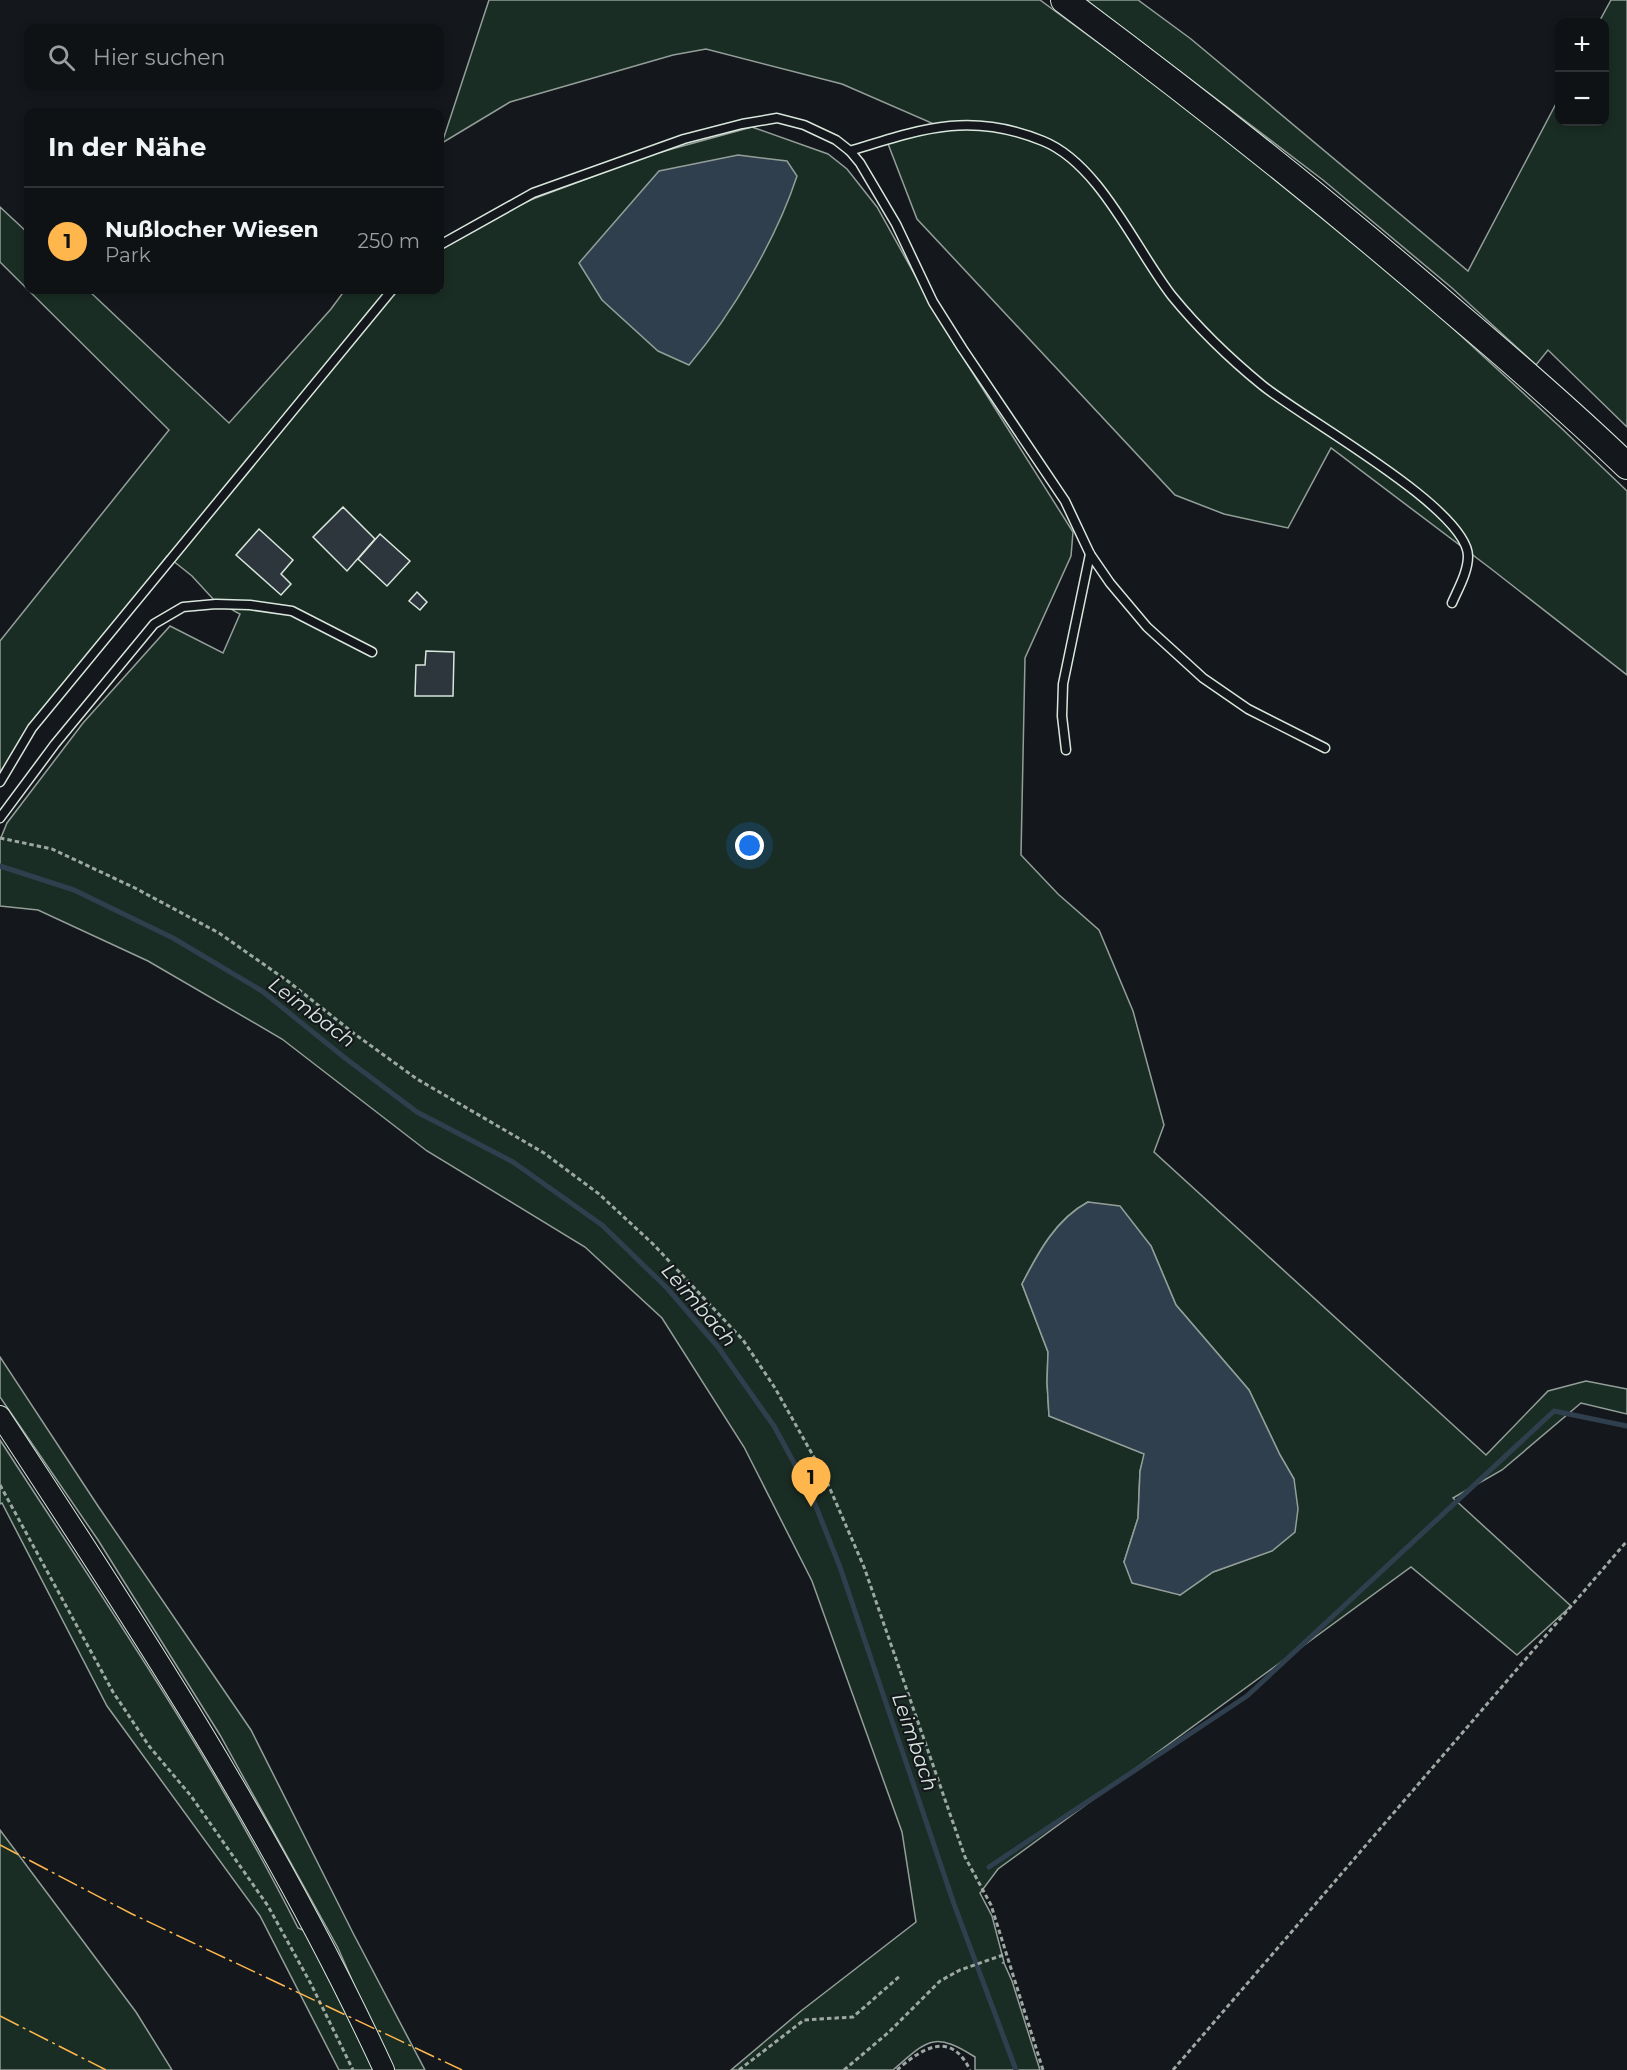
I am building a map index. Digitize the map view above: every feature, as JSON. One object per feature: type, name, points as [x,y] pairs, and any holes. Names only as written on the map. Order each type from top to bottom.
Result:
[{"type":"main road","points":[[1064,0],[1152,66],[1364,234],[1572,413],[1627,466]]},
{"type":"street","points":[[0,1416],[126,1607],[225,1769],[263,1834],[355,2006],[384,2070]]},
{"type":"lane","points":[[444,243],[533,193],[684,138],[777,118],[804,125],[836,140],[850,151],[860,164],[897,224],[933,302],[1065,501],[1090,554],[1110,583],[1147,627],[1203,678],[1248,709],[1325,748]]},
{"type":"lane","points":[[850,151],[955,124],[976,124],[1024,134],[1062,151],[1100,190],[1172,295],[1212,341],[1269,391],[1417,491],[1458,532],[1468,556],[1465,572],[1452,603]]},
{"type":"lane","points":[[0,782],[32,728],[389,294]]},
{"type":"lane","points":[[1066,750],[1062,716],[1063,684],[1090,554]]},
{"type":"lane","points":[[0,818],[55,744],[154,624],[183,607],[216,604],[250,605],[292,611],[372,652]]},
{"type":"path","points":[[0,838],[52,849],[135,888],[219,933],[289,982],[417,1080],[544,1153],[599,1194],[653,1244],[743,1340],[775,1388],[824,1475],[864,1567],[965,1857],[991,1905],[1043,2070]]},
{"type":"path","points":[[0,1485],[113,1692],[149,1746],[191,1796],[268,1906],[311,1984],[353,2070]]},
{"type":"path","points":[[1173,2070],[1627,1541]]},
{"type":"path","points":[[844,2070],[889,2032],[940,1981],[960,1970],[1006,1954]]},
{"type":"path","points":[[738,2070],[804,2020],[853,2017],[901,1975]]},
{"type":"path","points":[[897,2070],[932,2046],[945,2046],[959,2053],[970,2070]]},
{"type":"green space","points":[[489,0],[1040,0],[1161,89],[1307,202],[1422,300],[1627,491],[1627,675],[1331,448],[1288,528],[1224,514],[1175,495],[917,219],[885,136],[934,124],[842,84],[706,49],[673,55],[510,102],[444,142]]},
{"type":"green space","points":[[1086,0],[1138,0],[1191,39],[1468,271],[1555,106],[1555,126],[1609,126],[1609,18],[1601,18],[1611,0],[1627,0],[1627,427],[1548,350],[1536,365],[1452,288],[1323,180]]},
{"type":"green space","points":[[752,127],[828,154],[847,169],[877,207],[945,329],[1073,532],[1071,556],[1025,658],[1021,855],[1058,894],[1099,930],[1133,1011],[1164,1125],[1154,1152],[1486,1455],[1548,1391],[1586,1381],[1627,1389],[1627,1414],[1581,1403],[1502,1470],[1453,1498],[1571,1606],[1517,1655],[1411,1567],[998,1869],[980,1893],[992,1916],[1004,1962],[1002,1963],[1012,1981],[1040,2070],[975,2070],[975,2057],[949,2044],[931,2042],[914,2052],[893,2070],[731,2070],[801,2011],[916,1922],[902,1832],[812,1581],[744,1447],[662,1318],[585,1247],[427,1151],[282,1039],[148,961],[38,910],[0,906],[0,840],[7,823],[83,723],[170,626],[223,653],[240,614],[214,600],[192,576],[167,556],[0,772],[0,641],[169,430],[32,294],[92,294],[229,423],[342,294],[444,294],[444,240],[533,199],[650,155]],"holes":[[[1088,1202],[1151,1246],[1176,1305],[1249,1390],[1294,1479],[1271,1551],[1213,1572],[1180,1595],[1124,1562],[1138,1518],[1140,1471],[1145,1454],[1049,1416],[1048,1352],[1022,1284],[1041,1248],[1057,1227],[1066,1217]]]},
{"type":"green space","points":[[0,207],[24,229],[24,286],[0,262]]},
{"type":"green space","points":[[0,1357],[98,1506],[251,1730],[425,2070],[394,2070],[383,2051],[338,1948],[220,1735],[98,1540],[0,1397]]},
{"type":"green space","points":[[0,1440],[117,1619],[230,1802],[298,1928],[305,1931],[374,2070],[339,2070],[260,1916],[107,1706],[2,1503],[0,1504]]},
{"type":"green space","points":[[0,1830],[136,2012],[172,2070],[0,2070]]},
{"type":"water","points":[[738,155],[787,161],[797,176],[765,250],[737,300],[689,365],[658,351],[602,300],[579,263],[659,171]]},
{"type":"water","points":[[1088,1202],[1120,1206],[1151,1246],[1176,1305],[1249,1390],[1294,1479],[1298,1509],[1295,1532],[1272,1551],[1213,1572],[1180,1595],[1132,1583],[1124,1562],[1138,1518],[1140,1471],[1144,1454],[1049,1416],[1048,1352],[1022,1284],[1041,1249],[1057,1227]]},
{"type":"building","points":[[343,507],[375,539],[347,571],[313,537]]},
{"type":"building","points":[[259,529],[293,560],[281,574],[291,584],[281,595],[236,555]]},
{"type":"building","points":[[380,534],[410,561],[387,586],[358,559]]},
{"type":"building","points":[[417,592],[427,602],[420,610],[409,601]]},
{"type":"building","points":[[426,651],[454,652],[453,696],[415,696],[416,665],[425,665]]},
{"type":"waterway","name":"Leimbach","points":[[0,866],[74,890],[173,938],[262,991],[417,1112],[513,1162],[602,1225],[667,1288],[718,1347],[774,1426],[811,1494],[840,1567],[954,1904],[1016,2070]]},
{"type":"waterway","points":[[989,1867],[1247,1696],[1554,1411],[1627,1426]]},
{"type":"power","points":[[0,1845],[132,1914],[462,2070]]},
{"type":"power","points":[[0,2016],[106,2070]]},
{"type":"place","name":"Nußlocher Wiesen","points":[[811,1507]]}]
